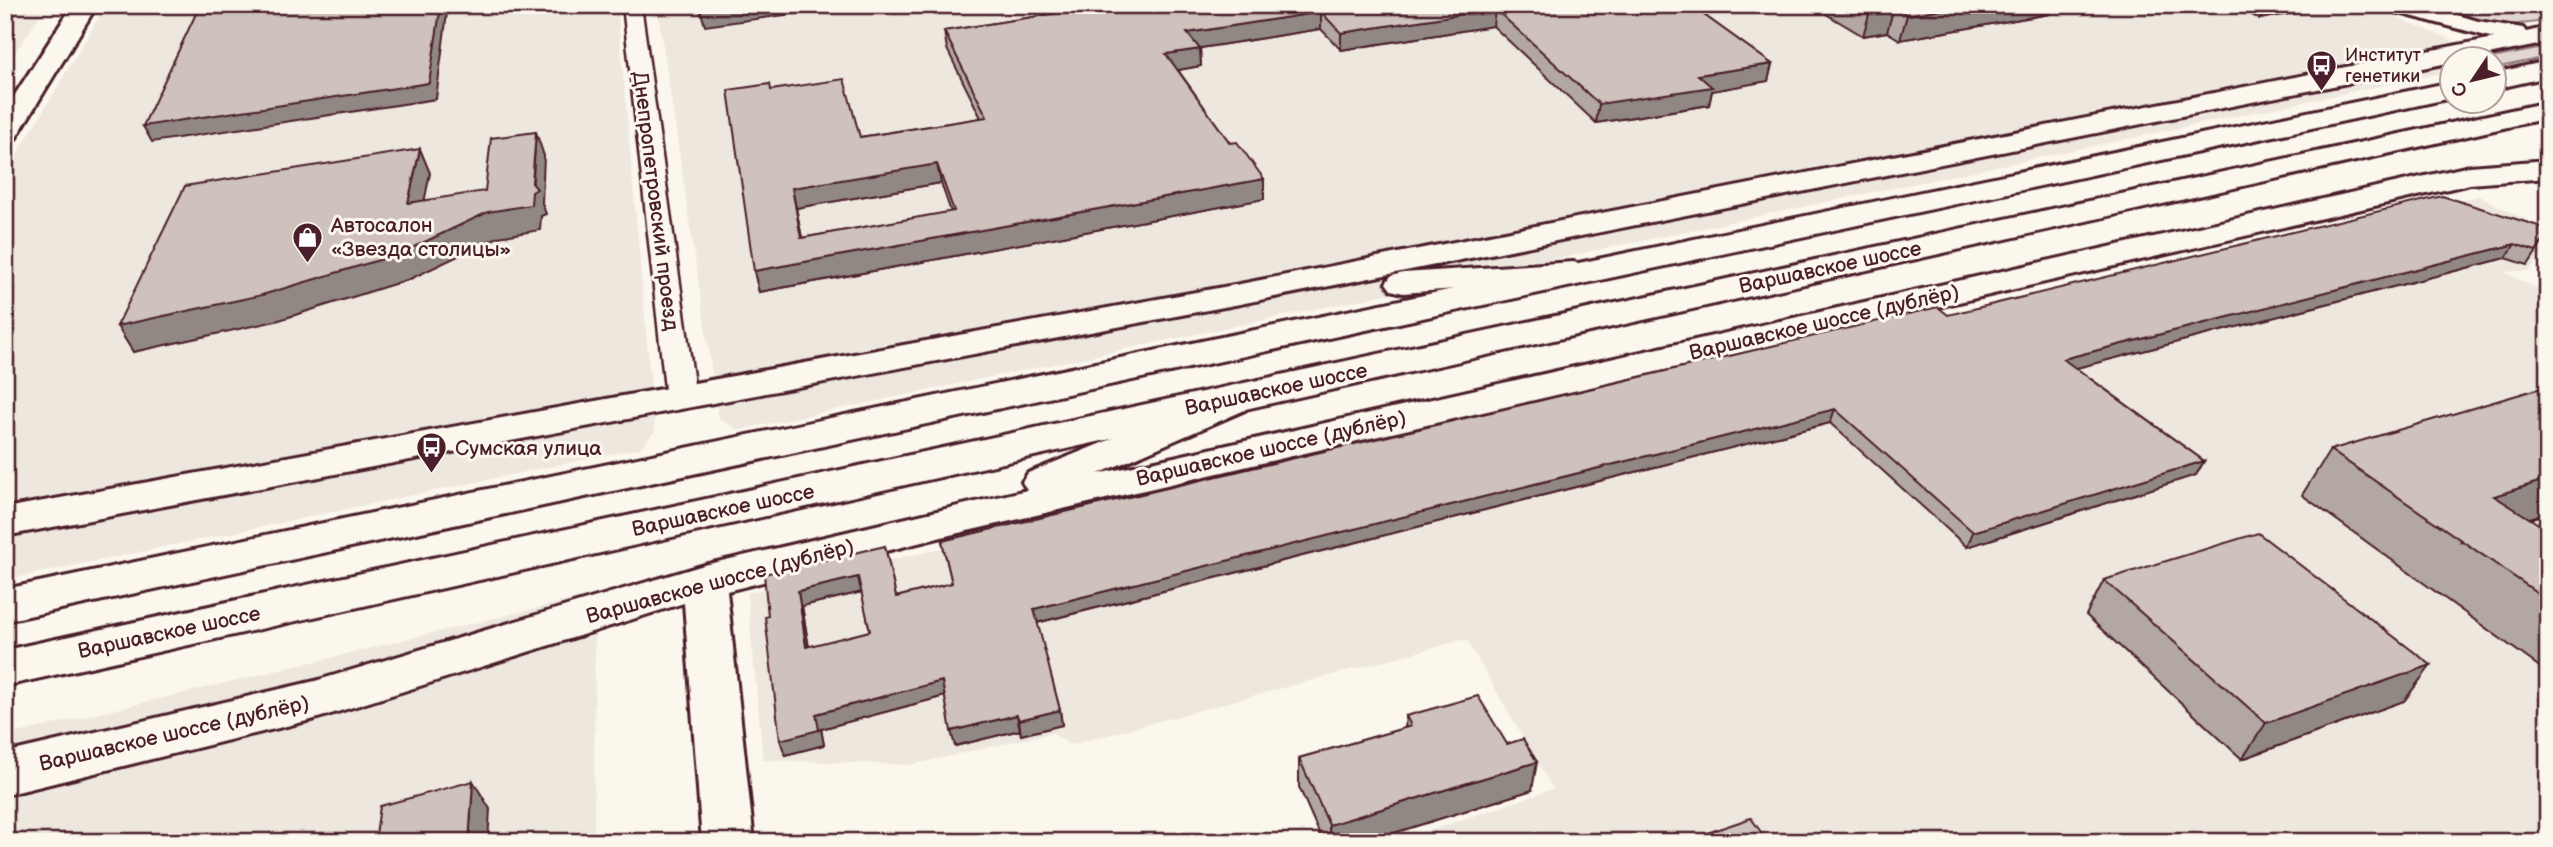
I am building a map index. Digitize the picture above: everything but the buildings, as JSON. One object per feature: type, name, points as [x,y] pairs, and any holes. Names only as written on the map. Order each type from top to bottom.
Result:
[{"type":"main road","points":[[5,133],[85,5]]},
{"type":"main road","points":[[2387,5],[2441,32],[2450,41],[2450,47],[2442,52],[2413,62]]},
{"type":"main road","points":[[2397,5],[2484,30],[2548,33]]},
{"type":"main road","points":[[5,522],[1240,294],[2548,33]]},
{"type":"main road","points":[[2508,78],[2548,69]]},
{"type":"main road","points":[[5,605],[2438,93]]},
{"type":"main road","name":"Варшавское шоссе","points":[[5,668],[2548,110]]},
{"type":"main road","name":"Варшавское шоссе (дублёр)","points":[[5,774],[314,700],[704,581],[950,521],[2470,175],[2548,169]]},
{"type":"main road","points":[[1240,294],[1606,269]]},
{"type":"main road","points":[[950,521],[1249,395]]},
{"type":"main road","points":[[704,581],[728,842]]},
{"type":"street","name":"Днепропетровский проезд","points":[[632,5],[681,398]]},
{"type":"shaded area","points":[[5,5],[47,5],[5,67]]},
{"type":"shaded area","points":[[106,5],[617,5],[655,431],[640,448],[5,580],[5,175]]},
{"type":"shaded area","points":[[657,5],[2368,5],[2466,46],[2438,46],[2438,74],[739,430],[719,419]]},
{"type":"shaded area","points":[[2418,5],[2489,5],[2523,12],[2548,7],[2548,20],[2497,24],[2467,19]]},
{"type":"shaded area","points":[[2548,47],[2548,57],[2508,65],[2508,55]]},
{"type":"shaded area","points":[[2479,196],[2542,228],[2546,250],[2529,271],[2504,272],[2548,294],[2548,842],[1396,842],[1553,789],[1466,639],[1070,745],[1052,733],[910,765],[763,760],[747,593]]},
{"type":"shaded area","points":[[595,594],[594,842],[5,842],[5,736]]},
{"type":"place","name":"Институт генетики","points":[[2322,92]]},
{"type":"place","name":"Автосалон «Звезда столицы»","points":[[308,264]]},
{"type":"place","name":"Сумская улица","points":[[432,475]]}]
